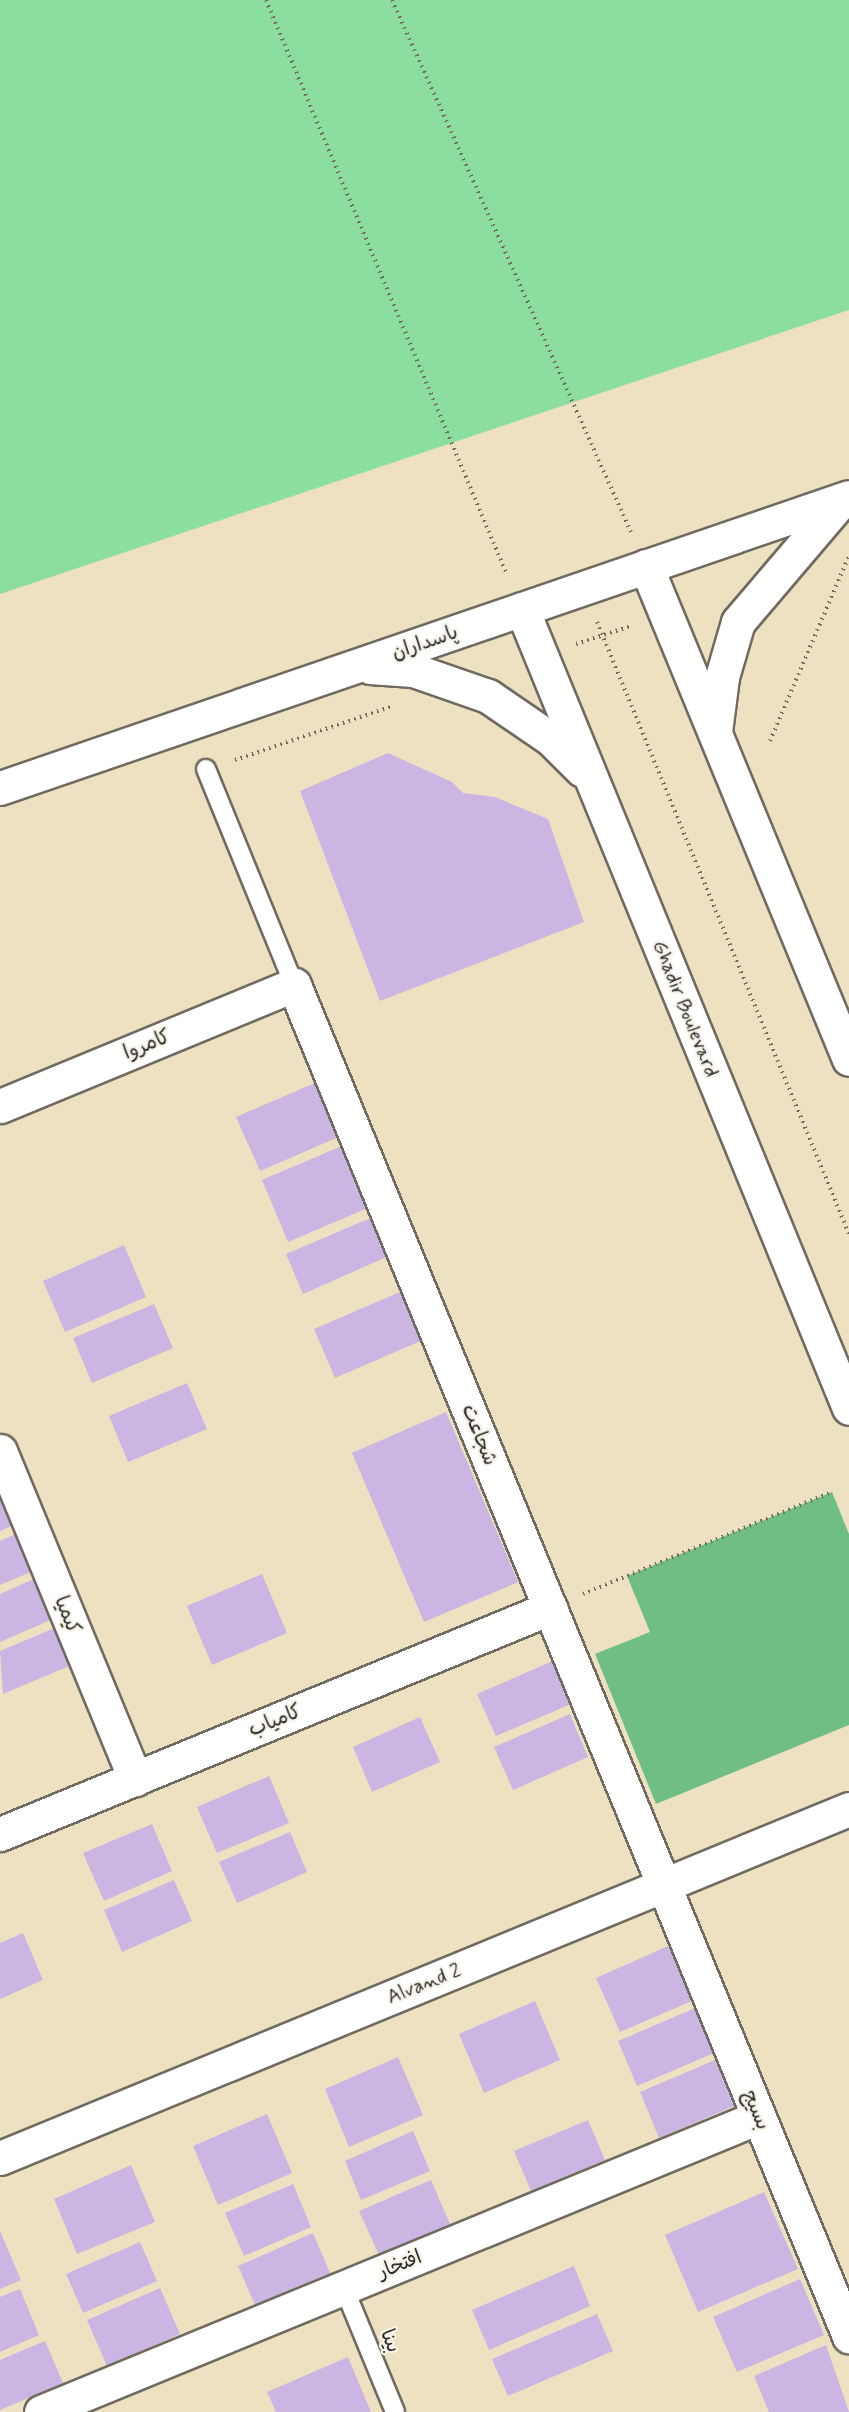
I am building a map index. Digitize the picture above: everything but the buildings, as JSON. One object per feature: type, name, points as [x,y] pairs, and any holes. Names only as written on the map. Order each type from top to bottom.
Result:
[{"type":"street","name":"پاسداران","points":[[0,788],[846,498]]},
{"type":"street","points":[[715,734],[722,677],[738,622],[846,498]]},
{"type":"street","points":[[646,566],[849,1059]]},
{"type":"street","name":"Ghadir Boulevard","points":[[522,609],[849,1408]]},
{"type":"street","points":[[356,666],[413,670],[488,696],[550,739],[590,777]]},
{"type":"street","name":"کامروا","points":[[0,1106],[294,985]]},
{"type":"street","name":"شجاعت","points":[[294,985],[663,1885]]},
{"type":"street","name":"کیمیا","points":[[0,1451],[135,1779]]},
{"type":"street","name":"کامیاب","points":[[0,1834],[550,1608]]},
{"type":"street","name":"Alvand 2","points":[[0,2158],[849,1809]]},
{"type":"street","name":"بسیج","points":[[663,1885],[849,2336]]},
{"type":"street","name":"افتخار","points":[[41,2412],[759,2117]]},
{"type":"lane","points":[[206,770],[294,985]]},
{"type":"lane","name":"بینا","points":[[344,2288],[395,2412]]},
{"type":"path","points":[[266,0],[522,609]]},
{"type":"path","points":[[392,0],[646,566]]},
{"type":"path","points":[[770,741],[849,556]]},
{"type":"path","points":[[582,589],[849,1234]]},
{"type":"path","points":[[550,1608],[832,1492]]},
{"type":"green space","points":[[0,0],[849,0],[849,310],[0,594]]},
{"type":"green space","points":[[832,1492],[849,1534],[849,1725],[656,1804],[595,1654],[650,1632],[627,1576]]}]
